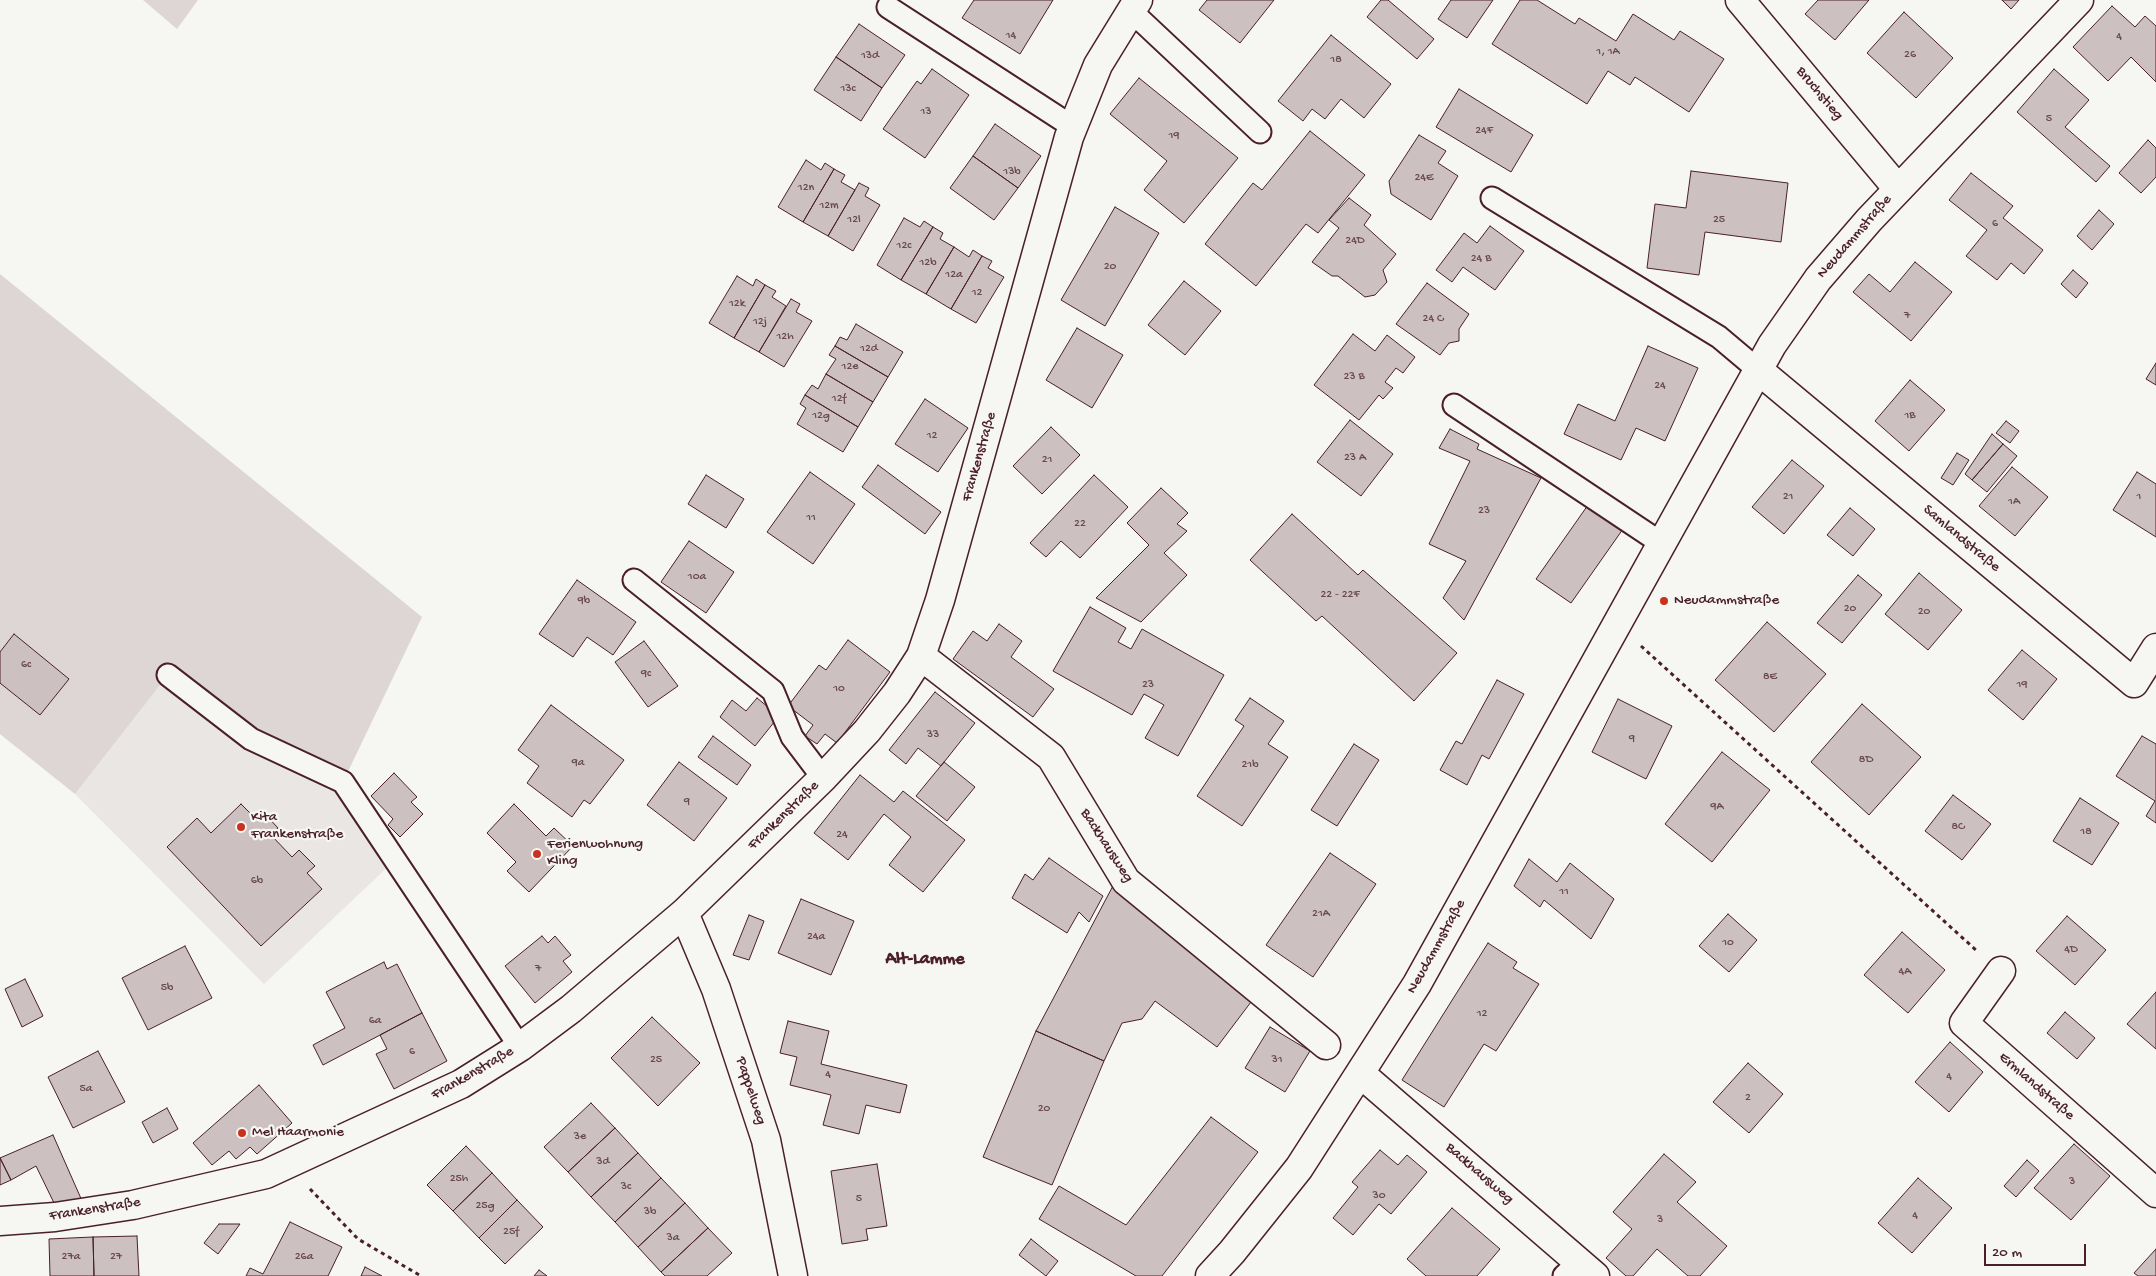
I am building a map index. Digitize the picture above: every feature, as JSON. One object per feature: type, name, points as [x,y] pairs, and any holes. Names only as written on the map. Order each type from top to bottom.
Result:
[{"type":"street","name":"Bruchstieg","points":[[1740,0],[1898,189]]},
{"type":"street","name":"Neudammstraße","points":[[1210,1276],[1232,1252],[1299,1168],[1418,984],[1772,344],[1818,279],[1898,189],[2079,0]]},
{"type":"street","name":"Frankenstraße","points":[[0,1221],[55,1217],[132,1205],[266,1174],[461,1084],[520,1047],[571,1009],[684,913],[823,778],[868,731],[897,693],[921,656],[940,600],[1073,127],[1098,65],[1134,5]]},
{"type":"street","name":"Samlandstraße","points":[[1757,369],[2134,683],[2156,648]]},
{"type":"street","name":"Backhausweg","points":[[921,656],[1051,757],[1126,881],[1326,1046]]},
{"type":"street","name":"Pappelweg","points":[[684,913],[716,989],[766,1140],[793,1276]]},
{"type":"street","name":"Ermlandstraße","points":[[2001,971],[1964,1023],[2156,1192]]},
{"type":"street","name":"Backhausweg","points":[[1361,1074],[1580,1271]]},
{"type":"lane","points":[[1134,5],[1260,132]]},
{"type":"lane","points":[[888,7],[1073,127]]},
{"type":"lane","points":[[1492,198],[1719,337],[1757,369]]},
{"type":"lane","points":[[1454,405],[1661,543]]},
{"type":"lane","points":[[634,580],[773,691],[792,737],[823,778]]},
{"type":"lane","points":[[168,675],[251,739],[343,782],[520,1047]]},
{"type":"path","points":[[1615,625],[1643,648],[1951,928]]},
{"type":"path","points":[[306,1184],[358,1239],[421,1276]]},
{"type":"shaded area","points":[[143,0],[198,0],[177,29]]},
{"type":"shaded area","points":[[0,274],[422,617],[343,782],[251,739],[168,675],[75,794],[0,734]]},
{"type":"shaded area","name":"Kita Frankenstraße","points":[[168,675],[343,782],[395,860],[264,984],[75,794]]},
{"type":"building","points":[[974,0],[1053,0],[1020,54],[962,18]]},
{"type":"building","points":[[1207,0],[1274,0],[1240,43],[1199,10]]},
{"type":"building","points":[[1381,0],[1388,0],[1434,39],[1417,59],[1367,17]]},
{"type":"building","points":[[1451,0],[1493,0],[1467,38],[1438,19]]},
{"type":"building","points":[[1520,0],[1537,0],[1575,24],[1579,18],[1616,41],[1633,14],[1674,40],[1680,31],[1724,59],[1689,112],[1635,77],[1630,85],[1608,71],[1587,104],[1492,44]]},
{"type":"building","points":[[1818,0],[1869,0],[1835,40],[1805,14]]},
{"type":"building","points":[[2002,0],[2019,0],[2011,9]]},
{"type":"building","points":[[2112,6],[2135,27],[2145,16],[2156,26],[2156,82],[2131,57],[2108,81],[2073,47]]},
{"type":"building","points":[[1904,12],[1953,58],[1916,98],[1867,53]]},
{"type":"building","points":[[859,24],[905,55],[882,88],[836,57]]},
{"type":"building","points":[[1331,35],[1391,84],[1364,118],[1341,99],[1325,119],[1312,109],[1303,121],[1278,101]]},
{"type":"building","points":[[836,57],[882,88],[861,121],[814,90]]},
{"type":"building","points":[[932,69],[969,95],[925,158],[883,129],[917,81],[921,84]]},
{"type":"building","points":[[2054,69],[2089,100],[2065,127],[2110,166],[2096,182],[2017,112]]},
{"type":"building","points":[[1139,78],[1238,158],[1184,223],[1144,190],[1167,161],[1110,114]]},
{"type":"building","points":[[1459,89],[1533,135],[1511,172],[1436,127]]},
{"type":"building","points":[[995,124],[1041,156],[1018,188],[973,156]]},
{"type":"building","points":[[1310,131],[1365,175],[1318,233],[1306,224],[1256,286],[1205,244],[1253,183],[1262,190]]},
{"type":"building","points":[[1419,135],[1446,151],[1438,163],[1458,176],[1431,220],[1391,194],[1389,181]]},
{"type":"building","points":[[2148,140],[2156,148],[2156,177],[2141,193],[2119,173]]},
{"type":"building","points":[[973,156],[1018,188],[994,220],[950,188]]},
{"type":"building","points":[[806,160],[821,170],[825,163],[834,169],[803,222],[778,207]]},
{"type":"building","points":[[834,169],[845,175],[841,182],[855,190],[828,236],[803,222]]},
{"type":"building","points":[[1691,171],[1788,183],[1781,242],[1705,232],[1699,275],[1647,268],[1655,204],[1686,208]]},
{"type":"building","points":[[1971,173],[2013,206],[2003,218],[2043,250],[2024,274],[2011,263],[1997,280],[1966,256],[1987,230],[1949,200]]},
{"type":"building","points":[[859,183],[869,188],[865,196],[880,205],[853,251],[828,236]]},
{"type":"building","points":[[1349,198],[1371,215],[1364,225],[1396,254],[1383,270],[1387,282],[1375,295],[1365,297],[1338,276],[1332,276],[1312,262],[1339,228],[1329,220]]},
{"type":"building","points":[[1115,207],[1159,233],[1105,326],[1061,300]]},
{"type":"building","points":[[2099,210],[2114,224],[2092,250],[2077,236]]},
{"type":"building","points":[[904,218],[920,227],[924,221],[933,227],[901,280],[877,265]]},
{"type":"building","points":[[1490,226],[1524,251],[1495,290],[1463,267],[1452,282],[1436,270],[1464,233],[1477,243]]},
{"type":"building","points":[[933,227],[943,233],[940,239],[954,247],[926,294],[901,280]]},
{"type":"building","points":[[954,247],[969,257],[973,250],[982,256],[951,309],[926,294]]},
{"type":"building","points":[[982,256],[992,261],[988,268],[1004,277],[976,323],[951,309]]},
{"type":"building","points":[[1915,262],[1952,292],[1911,341],[1853,292],[1869,274],[1890,292]]},
{"type":"building","points":[[2073,270],[2088,283],[2076,298],[2061,284]]},
{"type":"building","points":[[737,276],[753,286],[756,279],[765,285],[734,338],[709,323]]},
{"type":"building","points":[[1184,281],[1221,311],[1185,355],[1148,325]]},
{"type":"building","points":[[1427,283],[1469,314],[1459,329],[1459,341],[1449,343],[1440,355],[1396,324]]},
{"type":"building","points":[[765,285],[776,291],[772,297],[786,306],[759,352],[734,338]]},
{"type":"building","points":[[791,299],[800,304],[796,312],[812,321],[784,367],[759,352]]},
{"type":"building","points":[[856,324],[903,352],[888,377],[835,346],[840,337],[847,340]]},
{"type":"building","points":[[1077,328],[1123,355],[1092,408],[1046,380]]},
{"type":"building","points":[[1353,334],[1375,351],[1387,335],[1415,357],[1403,373],[1396,368],[1385,382],[1393,388],[1383,399],[1379,395],[1359,420],[1314,385]]},
{"type":"building","points":[[835,346],[888,377],[873,402],[826,374],[836,359],[829,355]]},
{"type":"building","points":[[1648,346],[1698,368],[1665,441],[1636,428],[1621,460],[1564,434],[1578,404],[1615,421]]},
{"type":"building","points":[[2156,363],[2156,385],[2146,379]]},
{"type":"building","points":[[826,374],[873,402],[858,427],[805,395],[812,385],[818,389]]},
{"type":"building","points":[[1910,380],[1945,410],[1909,451],[1875,421]]},
{"type":"building","points":[[805,395],[858,427],[843,452],[797,424],[806,408],[800,404]]},
{"type":"building","points":[[925,399],[968,428],[938,472],[895,444]]},
{"type":"building","points":[[1350,420],[1393,454],[1361,496],[1317,462]]},
{"type":"building","points":[[2006,421],[2019,431],[2010,443],[1996,433]]},
{"type":"building","points":[[1051,427],[1080,455],[1042,494],[1013,466]]},
{"type":"building","points":[[1450,429],[1479,444],[1477,449],[1541,478],[1464,620],[1443,598],[1466,561],[1429,544],[1470,461],[1439,448]]},
{"type":"building","points":[[1992,434],[2003,444],[1972,480],[1965,474]]},
{"type":"building","points":[[2003,444],[2017,456],[1987,492],[1972,480]]},
{"type":"building","points":[[1957,453],[1969,460],[1953,485],[1941,478]]},
{"type":"building","points":[[1792,460],[1824,486],[1784,534],[1752,507]]},
{"type":"building","points":[[878,465],[941,512],[925,534],[862,487]]},
{"type":"building","points":[[2012,467],[2048,497],[2015,536],[1979,506]]},
{"type":"building","points":[[810,472],[855,504],[813,564],[767,532]]},
{"type":"building","points":[[2137,472],[2156,484],[2156,537],[2113,510]]},
{"type":"building","points":[[706,475],[744,499],[726,528],[688,504]]},
{"type":"building","points":[[1094,475],[1128,507],[1080,558],[1061,541],[1046,557],[1030,543]]},
{"type":"building","points":[[1161,488],[1188,513],[1177,524],[1187,531],[1164,553],[1187,575],[1141,622],[1096,598],[1149,545],[1127,523]]},
{"type":"building","points":[[1588,505],[1623,529],[1571,603],[1536,579]]},
{"type":"building","points":[[1850,508],[1875,529],[1853,556],[1827,535]]},
{"type":"building","points":[[1292,514],[1358,575],[1363,570],[1457,653],[1414,701],[1322,616],[1316,621],[1250,560]]},
{"type":"building","points":[[689,541],[734,572],[706,613],[661,582]]},
{"type":"building","points":[[1919,573],[1962,610],[1928,650],[1885,614]]},
{"type":"building","points":[[1858,575],[1882,595],[1842,643],[1817,623]]},
{"type":"building","points":[[577,580],[636,622],[613,655],[587,637],[573,657],[539,634]]},
{"type":"building","points":[[1090,607],[1126,628],[1118,642],[1131,649],[1142,629],[1224,675],[1178,756],[1145,738],[1164,705],[1144,694],[1132,715],[1053,671]]},
{"type":"building","points":[[1767,622],[1826,674],[1774,732],[1715,680]]},
{"type":"building","points":[[999,624],[1022,641],[1011,657],[1054,689],[1033,717],[953,659],[973,631],[987,641]]},
{"type":"building","points":[[14,634],[69,679],[40,715],[0,683],[0,652]]},
{"type":"building","points":[[848,640],[890,672],[837,743],[825,734],[817,744],[805,736],[813,725],[788,706],[819,665],[826,670]]},
{"type":"building","points":[[644,641],[678,686],[648,707],[615,662]]},
{"type":"building","points":[[2022,650],[2057,679],[2023,720],[1988,690]]},
{"type":"building","points":[[1497,680],[1524,694],[1489,759],[1482,755],[1467,785],[1440,770],[1456,741],[1462,744]]},
{"type":"building","points":[[935,692],[975,723],[941,766],[918,748],[906,764],[889,750]]},
{"type":"building","points":[[757,698],[779,716],[755,746],[720,717],[732,700],[746,711]]},
{"type":"building","points":[[1250,698],[1284,721],[1268,744],[1288,757],[1242,826],[1197,796],[1244,726],[1235,720]]},
{"type":"building","points":[[1618,699],[1672,726],[1646,779],[1592,752]]},
{"type":"building","points":[[1862,704],[1921,757],[1869,815],[1811,762]]},
{"type":"building","points":[[551,705],[624,760],[590,804],[584,800],[572,817],[527,783],[539,766],[518,750]]},
{"type":"building","points":[[713,736],[751,765],[737,785],[698,757]]},
{"type":"building","points":[[2142,736],[2156,744],[2156,823],[2146,816],[2155,801],[2116,776]]},
{"type":"building","points":[[1354,744],[1379,760],[1337,826],[1311,810]]},
{"type":"building","points":[[1722,752],[1770,790],[1712,862],[1665,824]]},
{"type":"building","points":[[679,762],[727,798],[694,841],[647,805]]},
{"type":"building","points":[[944,762],[975,787],[947,821],[916,796]]},
{"type":"building","points":[[394,773],[417,797],[411,802],[423,814],[400,837],[388,825],[393,819],[371,796]]},
{"type":"building","points":[[860,775],[894,802],[903,791],[965,840],[923,892],[889,865],[911,837],[884,814],[848,860],[814,833]]},
{"type":"building","points":[[1953,795],[1991,824],[1962,860],[1925,831]]},
{"type":"building","points":[[2080,798],[2119,823],[2092,865],[2053,841]]},
{"type":"building","points":[[241,804],[256,819],[263,812],[278,828],[270,834],[292,857],[299,850],[315,866],[307,873],[322,889],[261,946],[167,847],[197,818],[211,833]]},
{"type":"building","name":"Ferienwohnung Kling","points":[[514,804],[546,836],[554,828],[573,846],[529,892],[507,871],[516,862],[487,833]]},
{"type":"building","points":[[1330,853],[1376,884],[1313,977],[1266,945]]},
{"type":"building","points":[[1049,858],[1103,896],[1089,922],[1079,912],[1067,933],[1012,898],[1025,874],[1033,880]]},
{"type":"building","points":[[1529,859],[1557,882],[1570,863],[1614,899],[1591,939],[1544,900],[1540,907],[1514,886]]},
{"type":"building","points":[[1114,884],[1254,998],[1217,1047],[1155,1001],[1142,1019],[1122,1023],[1104,1061],[1036,1031]]},
{"type":"building","points":[[801,899],[854,921],[831,975],[778,953]]},
{"type":"building","points":[[1728,914],[1757,940],[1729,972],[1699,946]]},
{"type":"building","points":[[749,915],[764,921],[749,960],[733,955]]},
{"type":"building","points":[[2067,916],[2106,950],[2075,985],[2036,951]]},
{"type":"building","points":[[1902,932],[1945,970],[1908,1013],[1864,975]]},
{"type":"building","points":[[542,936],[548,943],[555,936],[571,955],[563,961],[572,972],[535,1003],[505,966]]},
{"type":"building","points":[[1488,943],[1517,962],[1513,968],[1539,984],[1496,1051],[1484,1044],[1444,1107],[1402,1080]]},
{"type":"building","points":[[185,946],[212,998],[148,1030],[122,978]]},
{"type":"building","points":[[384,962],[387,969],[397,964],[422,1013],[323,1065],[313,1045],[345,1028],[326,992]]},
{"type":"building","points":[[25,979],[43,1016],[22,1027],[5,989]]},
{"type":"building","points":[[2156,992],[2156,1049],[2127,1024]]},
{"type":"building","points":[[2065,1012],[2095,1038],[2077,1059],[2047,1033]]},
{"type":"building","points":[[422,1013],[447,1061],[394,1089],[376,1054],[387,1049],[380,1035]]},
{"type":"building","points":[[652,1017],[700,1063],[658,1106],[611,1058]]},
{"type":"building","points":[[788,1021],[829,1031],[821,1064],[907,1085],[900,1113],[866,1105],[859,1134],[823,1125],[831,1095],[790,1085],[797,1057],[780,1053]]},
{"type":"building","points":[[1270,1027],[1310,1051],[1285,1092],[1245,1068]]},
{"type":"building","points":[[1036,1031],[1104,1061],[1052,1185],[983,1157]]},
{"type":"building","points":[[1950,1042],[1983,1072],[1949,1112],[1915,1082]]},
{"type":"building","points":[[98,1051],[125,1102],[73,1128],[48,1077]]},
{"type":"building","points":[[1748,1063],[1783,1094],[1749,1133],[1713,1102]]},
{"type":"building","name":"Mel Haarmonie","points":[[259,1085],[292,1123],[257,1154],[250,1147],[236,1159],[229,1151],[212,1165],[193,1143]]},
{"type":"building","points":[[591,1103],[615,1128],[568,1172],[544,1147]]},
{"type":"building","points":[[167,1108],[178,1129],[153,1143],[142,1122]]},
{"type":"building","points":[[1211,1117],[1258,1152],[1162,1276],[1136,1276],[1039,1219],[1059,1186],[1126,1225]]},
{"type":"building","points":[[615,1128],[638,1153],[591,1197],[568,1172]]},
{"type":"building","points":[[53,1135],[83,1203],[55,1205],[36,1166],[11,1180],[0,1158]]},
{"type":"building","points":[[2074,1144],[2110,1176],[2071,1220],[2034,1188]]},
{"type":"building","points":[[466,1146],[492,1173],[453,1211],[427,1185]]},
{"type":"building","points":[[1380,1150],[1398,1165],[1407,1155],[1427,1172],[1391,1214],[1379,1204],[1353,1235],[1333,1218],[1358,1187],[1352,1182]]},
{"type":"building","points":[[638,1153],[661,1178],[615,1222],[591,1197]]},
{"type":"building","points":[[1664,1154],[1696,1182],[1677,1202],[1727,1246],[1700,1276],[1688,1276],[1657,1249],[1633,1276],[1626,1276],[1606,1258],[1632,1229],[1613,1212]]},
{"type":"building","points":[[0,1158],[11,1180],[0,1185]]},
{"type":"building","points":[[2027,1160],[2039,1171],[2016,1197],[2004,1186]]},
{"type":"building","points":[[877,1164],[887,1226],[866,1229],[868,1240],[842,1244],[831,1171]]},
{"type":"building","points":[[492,1173],[517,1200],[479,1238],[453,1211]]},
{"type":"building","points":[[661,1178],[685,1203],[638,1247],[615,1222]]},
{"type":"building","points":[[1918,1178],[1952,1208],[1912,1253],[1878,1223]]},
{"type":"building","points":[[517,1200],[543,1227],[505,1264],[479,1238]]},
{"type":"building","points":[[685,1203],[708,1228],[661,1272],[638,1247]]},
{"type":"building","points":[[1452,1208],[1500,1249],[1477,1276],[1426,1276],[1407,1259]]},
{"type":"building","points":[[290,1222],[342,1247],[328,1276],[246,1276],[250,1268],[263,1274]]},
{"type":"building","points":[[219,1224],[240,1224],[218,1254],[204,1243]]},
{"type":"building","points":[[708,1228],[732,1253],[707,1276],[665,1276],[661,1272]]},
{"type":"building","points":[[137,1236],[139,1276],[94,1276],[93,1237]]},
{"type":"building","points":[[93,1237],[94,1276],[50,1276],[49,1239]]},
{"type":"building","points":[[1031,1239],[1058,1261],[1046,1276],[1019,1255]]},
{"type":"building","points":[[2156,1249],[2156,1276],[2138,1276],[2134,1273]]},
{"type":"building","points":[[365,1267],[382,1276],[361,1276]]},
{"type":"building","points":[[539,1270],[547,1276],[534,1276]]},
{"type":"place","name":"Neudammstraße","points":[[1664,601]]},
{"type":"place","name":"Kita Frankenstraße","points":[[241,827]]},
{"type":"place","name":"Ferienwohnung Kling","points":[[537,854]]},
{"type":"place","name":"Mel Haarmonie","points":[[242,1133]]},
{"type":"district","name":"Alt-Lamme","points":[[925,960]]}]
